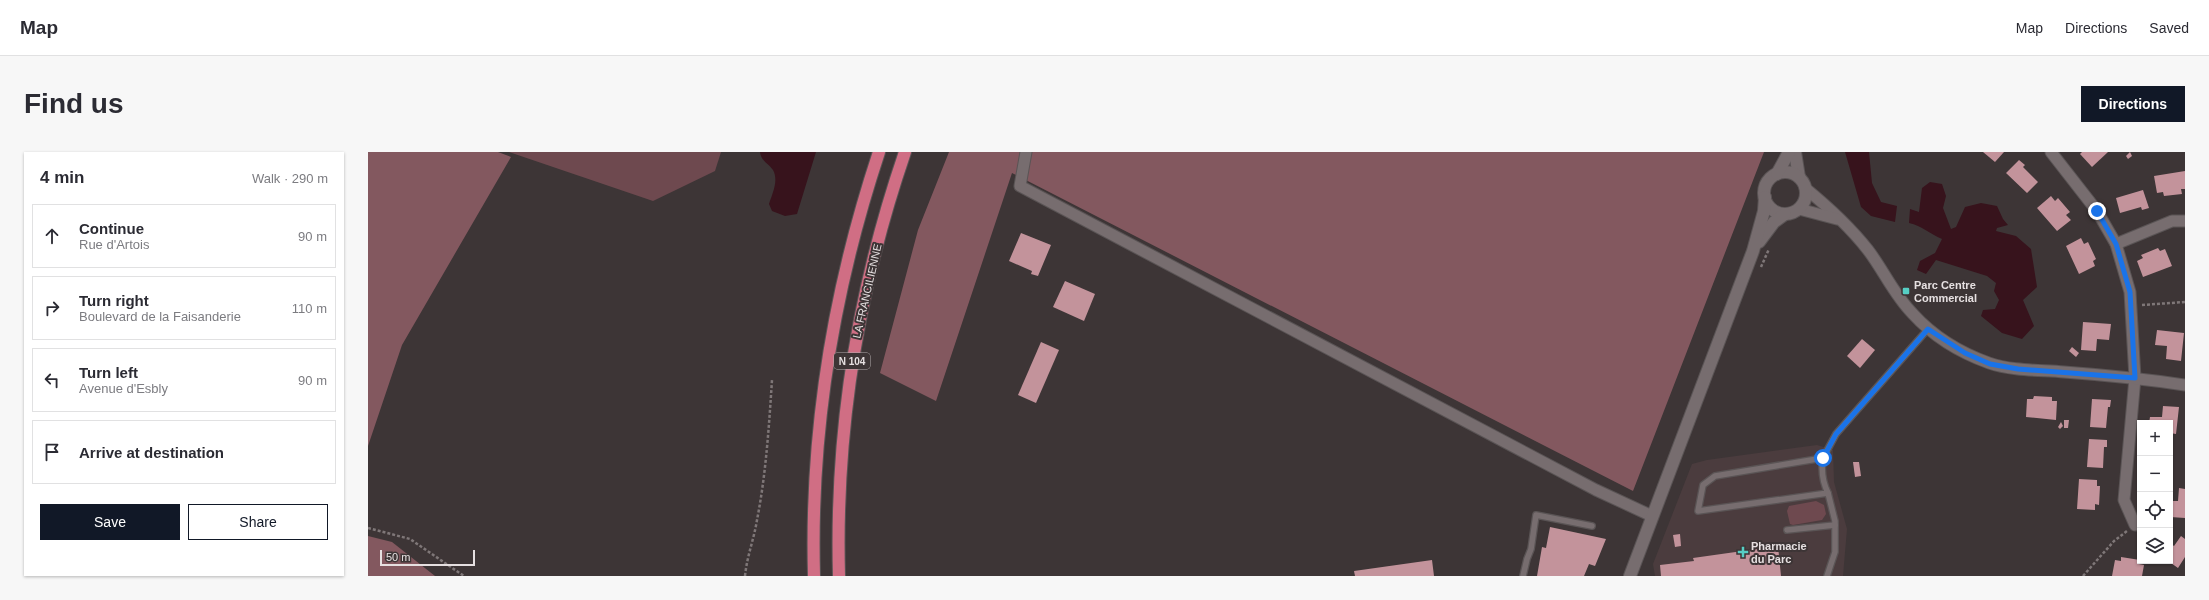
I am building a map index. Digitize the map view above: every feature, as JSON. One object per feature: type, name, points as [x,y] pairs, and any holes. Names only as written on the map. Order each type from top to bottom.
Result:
[{"type":"highway","name":"N 104","points":[[814,576],[814,493],[827,367],[840,293],[866,192],[879,152]]},
{"type":"highway","name":"LA FRANCILIENNE","points":[[839,576],[841,448],[850,372],[870,275],[889,199],[905,152]]},
{"type":"street","points":[[1026,152],[1020,186],[1596,490],[1652,516]]},
{"type":"street","points":[[1630,576],[1753,251],[1764,211],[1766,183],[1777,174],[1789,152]]},
{"type":"street","points":[[1795,152],[1799,177],[1805,188],[1868,250],[1894,292],[1912,314],[1928,329],[1965,353],[1990,364],[2018,369],[2135,378],[2185,384]]},
{"type":"street","points":[[2051,152],[2097,211],[2116,244],[2130,292],[2135,378],[2124,500],[2135,525]]},
{"type":"street","points":[[1777,174],[1788,172],[1799,177]]},
{"type":"street","points":[[1799,209],[1805,199],[1805,188]]},
{"type":"street","points":[[1765,197],[1772,209],[1785,214]]},
{"type":"street","points":[[1753,251],[1765,232],[1785,214],[1799,209],[1838,219]]},
{"type":"street","points":[[2116,244],[2172,221],[2185,221]]},
{"type":"lane","points":[[1827,576],[1835,552],[1835,524],[1828,493],[1823,483],[1823,458],[1836,434],[1928,329]]},
{"type":"lane","points":[[1823,458],[1715,476],[1703,485],[1698,511],[1828,493]]},
{"type":"lane","points":[[1523,576],[1531,549],[1536,515],[1592,526]]},
{"type":"lane","points":[[1786,530],[1835,524]]},
{"type":"path","points":[[1759,272],[1772,243]]},
{"type":"path","points":[[2131,306],[2185,302]]},
{"type":"path","points":[[745,576],[746,561],[757,520],[769,421],[772,380]]},
{"type":"path","points":[[2083,576],[2114,541],[2135,525]]},
{"type":"path","points":[[368,528],[410,539],[464,576]]},
{"type":"shaded area","points":[[368,152],[498,152],[511,157],[402,345],[368,446]]},
{"type":"shaded area","points":[[509,152],[721,152],[715,171],[653,201]]},
{"type":"shaded area","points":[[760,152],[816,152],[797,214],[785,216],[772,211],[769,204],[775,183],[775,174],[762,158]]},
{"type":"shaded area","points":[[949,152],[1764,152],[1633,491],[1012,173],[936,401],[880,373],[918,230]]},
{"type":"shaded area","points":[[1845,152],[1869,152],[1872,183],[1881,202],[1897,206],[1895,222],[1871,216],[1861,207]]},
{"type":"shaded area","points":[[1930,182],[1942,184],[1946,196],[1943,208],[1951,229],[1956,227],[1965,207],[1981,203],[1997,206],[2003,219],[2008,225],[1997,228],[1996,231],[2016,236],[2031,249],[2037,287],[2023,300],[2034,326],[2022,339],[2002,333],[1981,316],[1983,310],[1995,309],[1999,300],[1994,291],[1996,283],[1987,276],[1936,260],[1926,274],[1917,270],[1920,261],[1935,253],[1942,239],[1918,226],[1909,223],[1910,209],[1919,212],[1922,188]]},
{"type":"shaded area","points":[[1817,445],[1833,450],[1834,482],[1847,529],[1843,576],[1655,576],[1653,564],[1692,464],[1707,460]]},
{"type":"shaded area","points":[[1816,501],[1824,505],[1826,514],[1822,520],[1793,525],[1790,524],[1787,511],[1789,506]]},
{"type":"shaded area","points":[[368,536],[392,542],[435,576],[368,576]]},
{"type":"building","points":[[1983,152],[2004,152],[1995,162]]},
{"type":"building","points":[[2082,152],[2108,152],[2092,167],[2080,154]]},
{"type":"building","points":[[2130,152],[2132,156],[2128,159],[2126,156]]},
{"type":"building","points":[[2019,160],[2025,165],[2023,167],[2038,182],[2027,193],[2006,173]]},
{"type":"building","points":[[2185,171],[2185,189],[2181,189],[2182,194],[2164,196],[2163,192],[2157,193],[2154,176]]},
{"type":"building","points":[[2143,190],[2149,208],[2142,210],[2141,207],[2120,213],[2116,198]]},
{"type":"building","points":[[2051,196],[2055,201],[2058,198],[2070,212],[2066,215],[2071,220],[2057,231],[2037,208]]},
{"type":"building","points":[[1021,233],[1051,245],[1038,276],[1031,274],[1032,271],[1009,261]]},
{"type":"building","points":[[2081,238],[2084,244],[2088,242],[2096,259],[2093,261],[2095,266],[2079,274],[2066,246]]},
{"type":"building","points":[[2158,248],[2160,251],[2165,249],[2172,266],[2143,277],[2137,261],[2143,258],[2141,255]]},
{"type":"building","points":[[1065,281],[1095,294],[1084,321],[1053,307]]},
{"type":"building","points":[[2083,322],[2111,324],[2109,340],[2097,339],[2096,351],[2081,350]]},
{"type":"building","points":[[2157,330],[2184,333],[2181,361],[2166,359],[2167,346],[2155,345]]},
{"type":"building","points":[[1862,339],[1875,350],[1860,368],[1847,356]]},
{"type":"building","points":[[1041,342],[1059,350],[1036,403],[1018,395]]},
{"type":"building","points":[[2072,347],[2079,353],[2076,357],[2069,351]]},
{"type":"building","points":[[2034,396],[2052,397],[2052,401],[2057,401],[2056,420],[2026,417],[2027,399],[2033,399]]},
{"type":"building","points":[[2092,399],[2111,400],[2110,407],[2108,407],[2106,428],[2090,427]]},
{"type":"building","points":[[2163,406],[2179,407],[2176,434],[2173,434],[2173,420],[2150,420],[2150,417],[2162,417]]},
{"type":"building","points":[[2064,420],[2069,420],[2068,428],[2064,428]]},
{"type":"building","points":[[2061,422],[2063,426],[2060,429],[2058,427]]},
{"type":"building","points":[[2089,439],[2107,440],[2107,447],[2104,447],[2103,468],[2087,467]]},
{"type":"building","points":[[1853,462],[1859,462],[1861,476],[1855,477]]},
{"type":"building","points":[[2079,479],[2097,480],[2097,486],[2100,486],[2099,505],[2095,504],[2095,510],[2077,509]]},
{"type":"building","points":[[2179,488],[2185,489],[2185,518],[2173,517],[2173,501],[2178,501]]},
{"type":"building","points":[[1550,527],[1606,539],[1595,566],[1589,564],[1584,576],[1537,576],[1542,547],[1546,548]]},
{"type":"building","points":[[1680,534],[1681,546],[1675,547],[1673,535]]},
{"type":"building","points":[[2181,536],[2185,539],[2185,557],[2178,568],[2172,564],[2173,545],[2174,546]]},
{"type":"building","points":[[1778,546],[1781,576],[1661,576],[1660,565],[1694,561],[1693,558]]},
{"type":"building","points":[[2121,557],[2137,560],[2137,564],[2144,565],[2142,576],[2112,576],[2115,560],[2121,561]]},
{"type":"building","points":[[1432,560],[1434,576],[1355,576],[1354,571]]},
{"type":"place","name":"Parc Centre Commercial","points":[[1906,291]]},
{"type":"place","name":"Pharmacie du Parc","points":[[1743,552]]},
{"type":"route","points":[[1823,458],[1836,434],[1910,347],[1928,329],[1965,353],[1990,364],[2018,369],[2135,378],[2130,292],[2116,244],[2097,211]]}]
